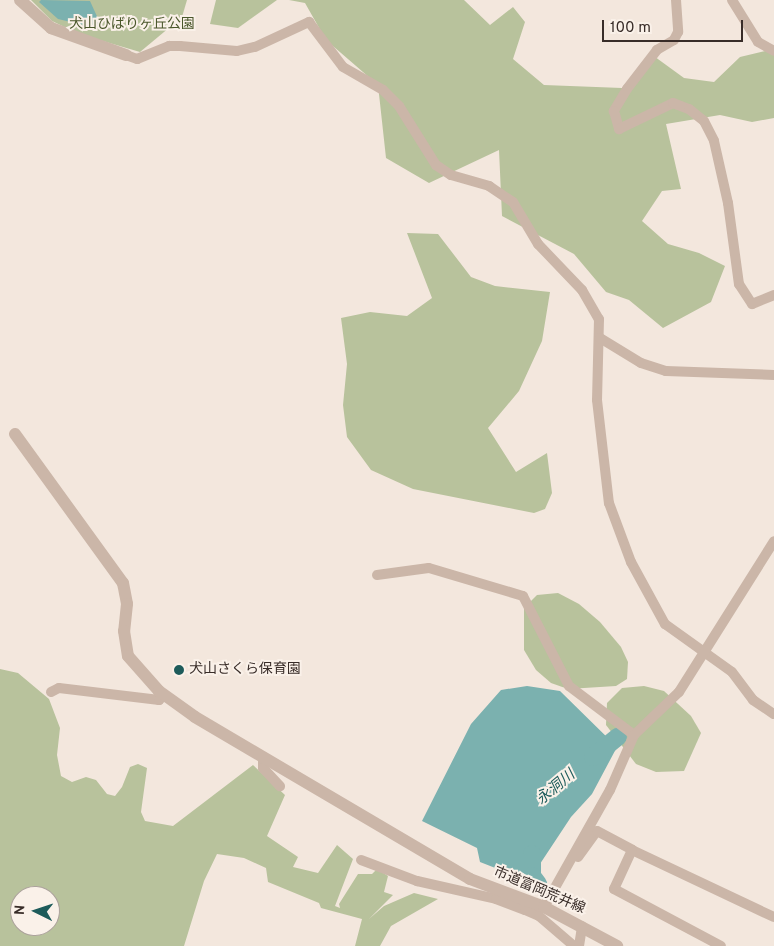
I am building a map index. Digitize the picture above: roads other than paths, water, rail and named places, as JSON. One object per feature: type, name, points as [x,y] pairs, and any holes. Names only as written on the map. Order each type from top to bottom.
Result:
[{"type":"street","points":[[20,0],[51,28],[136,59],[170,46],[237,51],[255,47],[309,22],[343,67],[382,90],[400,106],[436,166],[451,175],[489,186],[514,202],[538,244],[582,290],[599,320],[598,400],[609,503],[631,562],[665,624],[732,672],[753,700],[774,714]]},
{"type":"street","points":[[676,0],[678,32],[674,40],[657,50],[627,89],[614,111],[619,128],[674,104],[689,109],[704,120],[714,141],[728,203],[738,284],[752,304],[774,295]]},
{"type":"street","points":[[732,0],[758,42],[774,51]]},
{"type":"street","points":[[600,338],[641,363],[666,371],[774,375]]},
{"type":"street","name":"市道富岡荒井線","points":[[15,434],[123,583],[127,604],[124,631],[128,656],[139,672],[163,695],[263,757],[448,866],[470,878],[544,907],[616,946]]},
{"type":"street","points":[[544,907],[610,790],[634,735],[679,692],[702,652],[773,544]]},
{"type":"street","points":[[377,575],[429,568],[523,596],[568,686],[634,735]]},
{"type":"street","points":[[51,692],[59,688],[159,700],[163,695]]},
{"type":"street","points":[[263,757],[263,768],[280,786]]},
{"type":"street","points":[[555,885],[559,884],[597,831],[632,850],[774,917]]},
{"type":"street","points":[[632,850],[614,889],[721,946]]},
{"type":"street","points":[[361,860],[417,881],[496,899],[525,910],[539,916],[574,946],[579,946],[582,926]]},
{"type":"water","points":[[41,0],[90,1],[100,23],[96,28],[58,19],[39,2]]},
{"type":"water","points":[[527,686],[560,691],[617,747],[592,794],[571,817],[532,876],[526,880],[480,862],[477,848],[422,821],[471,724],[501,690]]},
{"type":"waterway","name":"永洞川","points":[[593,757],[618,737]]},
{"type":"waterway","name":"永洞川","points":[[532,854],[532,876],[538,884]]},
{"type":"place","name":"犬山さくら保育園","points":[[179,670]]},
{"type":"park label","name":"犬山ひばりヶ丘公園","points":[[132,25]]}]
